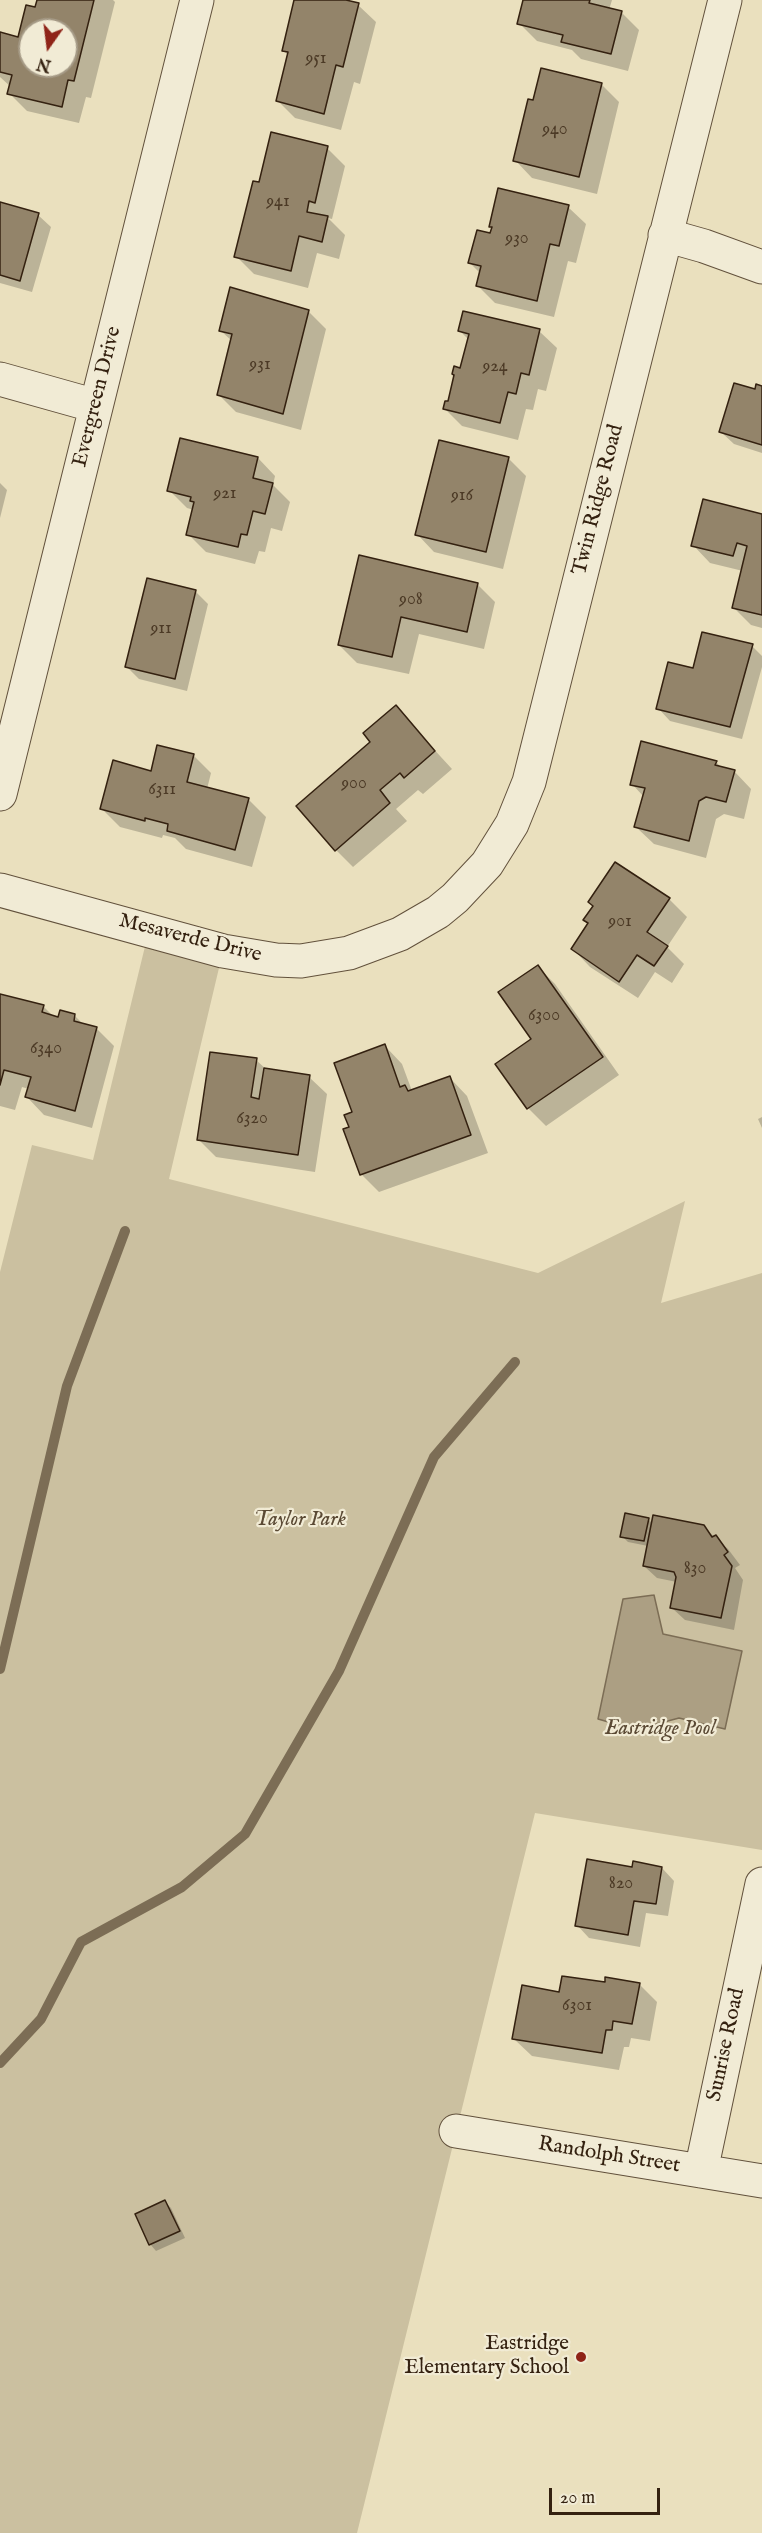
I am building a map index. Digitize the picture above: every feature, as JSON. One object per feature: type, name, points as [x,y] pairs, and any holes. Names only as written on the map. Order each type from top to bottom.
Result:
[{"type":"street","name":"Evergreen Drive","points":[[0,794],[197,0]]},
{"type":"street","name":"Twin Ridge Road","points":[[382,942],[438,912],[473,881],[501,844],[521,804],[529,782],[725,0]]},
{"type":"street","points":[[666,235],[762,267]]},
{"type":"street","points":[[0,379],[96,406]]},
{"type":"street","name":"Mesaverde Drive","points":[[0,890],[224,951],[267,958],[301,961],[323,958],[349,953],[382,942]]},
{"type":"street","name":"Sunrise Road","points":[[701,2171],[762,1884]]},
{"type":"street","name":"Randolph Street","points":[[456,2131],[762,2181]]},
{"type":"green space","name":"Taylor Park","points":[[149,930],[223,951],[169,1179],[538,1273],[685,1201],[661,1303],[762,1273],[762,1850],[535,1813],[357,2533],[0,2533],[0,1272],[32,1145],[93,1160]]},
{"type":"shaded area","points":[[654,1595],[663,1634],[742,1651],[725,1729],[679,1718],[653,1725],[619,1725],[598,1719],[623,1599]]},
{"type":"building","points":[[37,0],[94,0],[78,65],[78,18],[23,18],[26,5],[35,7]]},
{"type":"building","points":[[294,0],[346,0],[359,3],[343,67],[336,65],[324,114],[276,101],[288,52],[282,51]]},
{"type":"building","points":[[523,0],[590,0],[589,3],[622,11],[611,54],[561,42],[563,35],[517,24]]},
{"type":"building","points":[[0,32],[18,37],[18,78],[75,78],[74,81],[68,80],[62,107],[7,94],[12,75],[0,72]]},
{"type":"building","points":[[541,68],[602,83],[579,177],[513,161],[528,99],[533,100]]},
{"type":"building","points":[[271,132],[328,146],[315,203],[309,201],[307,212],[328,216],[322,242],[299,236],[291,271],[234,257],[253,181],[259,182]]},
{"type":"building","points":[[498,188],[569,205],[559,246],[550,244],[537,301],[476,286],[481,266],[468,263],[477,230],[490,233],[492,227],[489,227]]},
{"type":"building","points":[[0,202],[39,213],[20,281],[0,275]]},
{"type":"building","points":[[230,287],[309,310],[283,414],[217,395],[232,334],[219,331]]},
{"type":"building","points":[[463,311],[540,329],[529,375],[521,373],[516,394],[508,392],[500,423],[443,409],[445,401],[448,401],[454,366],[460,368],[469,334],[458,331]]},
{"type":"building","points":[[734,383],[755,389],[756,384],[762,386],[762,445],[719,432]]},
{"type":"building","points":[[180,438],[258,457],[253,478],[273,483],[265,514],[253,511],[247,535],[241,534],[238,547],[186,535],[194,502],[190,501],[191,497],[167,491]]},
{"type":"building","points":[[439,440],[509,457],[486,552],[415,535]]},
{"type":"building","points":[[703,499],[762,514],[762,615],[732,608],[747,546],[737,543],[733,556],[691,546]]},
{"type":"building","points":[[359,555],[478,583],[467,632],[401,617],[392,657],[338,645]]},
{"type":"building","points":[[147,578],[196,590],[175,679],[125,667]]},
{"type":"building","points":[[702,632],[753,644],[730,727],[656,709],[668,662],[693,668]]},
{"type":"building","points":[[396,705],[435,751],[404,778],[400,773],[380,790],[390,803],[335,851],[296,806],[370,742],[363,733]]},
{"type":"building","points":[[641,741],[717,761],[715,765],[735,770],[726,802],[706,797],[699,801],[689,841],[634,827],[645,788],[630,785]]},
{"type":"building","points":[[157,745],[194,754],[187,782],[249,798],[235,850],[167,831],[168,824],[145,818],[145,821],[100,809],[113,760],[151,771]]},
{"type":"building","points":[[615,862],[670,898],[647,932],[668,946],[654,966],[637,955],[619,982],[571,949],[588,923],[583,920],[593,906],[588,902]]},
{"type":"building","points":[[538,965],[603,1057],[527,1109],[495,1064],[531,1039],[498,992]]},
{"type":"building","points":[[0,994],[44,1005],[42,1012],[58,1017],[60,1010],[75,1014],[74,1021],[97,1027],[75,1111],[25,1097],[31,1077],[4,1070],[0,1085]]},
{"type":"building","points":[[385,1044],[400,1087],[405,1085],[408,1091],[450,1076],[471,1135],[360,1175],[343,1129],[349,1127],[344,1115],[352,1112],[334,1063]]},
{"type":"building","points":[[210,1052],[257,1058],[251,1097],[259,1099],[264,1068],[310,1075],[298,1155],[197,1140]]},
{"type":"building","points":[[625,1513],[649,1518],[644,1541],[620,1537]]},
{"type":"building","points":[[653,1515],[704,1525],[712,1537],[716,1535],[728,1552],[724,1555],[732,1566],[721,1618],[670,1608],[676,1577],[674,1572],[643,1566]]},
{"type":"building","points":[[587,1859],[632,1867],[633,1861],[662,1867],[656,1904],[634,1901],[628,1935],[575,1926]]},
{"type":"building","points":[[562,1976],[605,1982],[605,1977],[640,1983],[632,2024],[613,2021],[612,2030],[606,2030],[602,2053],[512,2039],[522,1985],[559,1992]]},
{"type":"building","points":[[165,2200],[180,2231],[149,2245],[135,2214]]},
{"type":"waterway","points":[[0,1669],[67,1386],[125,1231]]},
{"type":"waterway","points":[[0,2063],[41,2019],[81,1942],[182,1887],[245,1834],[339,1671],[434,1457],[515,1362]]},
{"type":"place","name":"Eastridge Elementary School","points":[[581,2357]]},
{"type":"park label","name":"Eastridge Pool","points":[[660,1730]]}]
